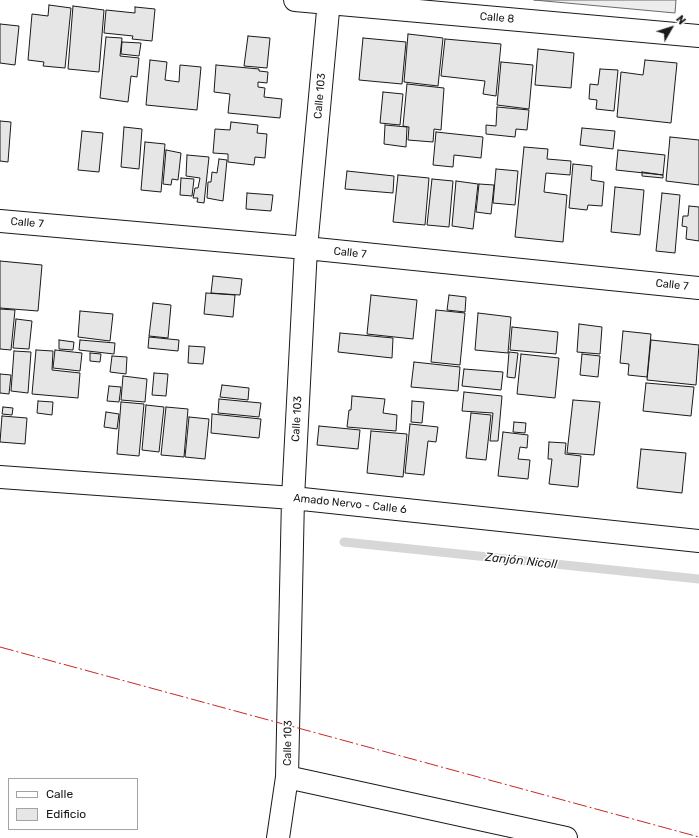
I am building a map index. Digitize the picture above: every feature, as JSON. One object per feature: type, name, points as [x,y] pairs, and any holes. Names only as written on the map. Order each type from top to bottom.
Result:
[{"type":"street","name":"Calle 8","points":[[295,0],[699,36]]},
{"type":"street","name":"Calle 103","points":[[278,838],[287,777],[293,498],[306,248],[328,2]]},
{"type":"street","name":"Calle 7","points":[[0,221],[306,248],[699,288]]},
{"type":"street","name":"Amado Nervo - Calle 6","points":[[0,477],[293,498],[699,541]]},
{"type":"street","points":[[287,777],[566,838]]},
{"type":"shaded area","points":[[534,0],[676,0],[675,13]]},
{"type":"building","points":[[49,5],[71,8],[65,68],[43,66],[44,62],[28,60],[32,14],[48,16]]},
{"type":"building","points":[[73,6],[104,10],[99,72],[68,69]]},
{"type":"building","points":[[135,7],[155,9],[152,41],[132,39],[133,36],[104,33],[106,10],[135,13]]},
{"type":"building","points":[[0,24],[19,26],[15,65],[0,63]]},
{"type":"building","points":[[408,34],[443,38],[438,86],[404,82]]},
{"type":"building","points":[[248,36],[270,38],[267,68],[244,66]]},
{"type":"building","points":[[106,37],[122,38],[120,56],[139,58],[137,77],[131,76],[128,102],[100,98]]},
{"type":"building","points":[[363,38],[406,42],[402,84],[359,80]]},
{"type":"building","points":[[445,39],[501,44],[496,96],[483,94],[485,81],[441,76]]},
{"type":"building","points":[[122,42],[141,43],[139,56],[121,54]]},
{"type":"building","points":[[538,49],[574,53],[571,88],[535,85]]},
{"type":"building","points":[[150,60],[167,62],[165,80],[179,82],[180,65],[201,67],[197,110],[146,105]]},
{"type":"building","points":[[645,60],[677,63],[671,123],[617,117],[621,72],[643,75]]},
{"type":"building","points":[[501,62],[533,65],[529,109],[497,105]]},
{"type":"building","points":[[216,65],[259,69],[259,71],[268,72],[267,83],[258,82],[258,87],[265,88],[264,97],[282,99],[280,118],[228,113],[230,94],[214,92]]},
{"type":"building","points":[[600,69],[618,70],[614,111],[596,109],[597,100],[589,99],[590,84],[598,85]]},
{"type":"building","points":[[407,84],[444,88],[441,130],[434,129],[433,142],[408,140],[409,127],[403,126]]},
{"type":"building","points":[[383,92],[403,94],[400,125],[380,123]]},
{"type":"building","points":[[497,107],[529,110],[527,130],[516,129],[515,137],[486,134],[486,125],[496,126]]},
{"type":"building","points":[[0,121],[11,122],[8,162],[0,161]]},
{"type":"building","points":[[231,122],[258,125],[257,133],[267,134],[265,158],[255,157],[254,165],[228,162],[228,154],[213,153],[215,129],[230,130]]},
{"type":"building","points":[[385,125],[407,127],[406,147],[384,144]]},
{"type":"building","points":[[124,127],[142,129],[139,169],[121,167]]},
{"type":"building","points":[[582,128],[615,131],[613,149],[580,145]]},
{"type":"building","points":[[82,131],[103,133],[99,172],[78,170]]},
{"type":"building","points":[[436,132],[483,137],[481,158],[454,155],[453,167],[433,165]]},
{"type":"building","points":[[670,137],[699,140],[699,185],[666,181]]},
{"type":"building","points":[[145,142],[165,144],[161,192],[141,190]]},
{"type":"building","points":[[524,147],[548,149],[547,159],[571,161],[570,175],[546,173],[544,192],[567,195],[563,242],[515,237]]},
{"type":"building","points":[[166,150],[181,153],[178,180],[172,179],[171,185],[163,184]]},
{"type":"building","points":[[618,150],[665,155],[663,175],[616,170]]},
{"type":"building","points":[[187,155],[209,157],[204,203],[197,202],[198,198],[193,198],[195,188],[198,188],[200,178],[186,176]]},
{"type":"building","points":[[219,159],[227,160],[223,201],[207,198],[208,182],[211,182],[212,172],[217,173]]},
{"type":"building","points":[[573,164],[592,166],[591,180],[604,182],[602,206],[588,205],[587,210],[569,208]]},
{"type":"building","points":[[496,169],[518,171],[515,205],[493,203]]},
{"type":"building","points":[[347,171],[394,176],[393,193],[345,189]]},
{"type":"building","points":[[642,172],[663,175],[663,178],[642,176]]},
{"type":"building","points":[[398,175],[429,178],[425,225],[393,222]]},
{"type":"building","points":[[181,178],[194,179],[192,196],[180,195]]},
{"type":"building","points":[[432,179],[453,181],[449,227],[427,225]]},
{"type":"building","points":[[456,181],[478,184],[473,229],[452,226]]},
{"type":"building","points":[[479,184],[494,185],[491,214],[476,212]]},
{"type":"building","points":[[615,187],[644,190],[640,235],[611,232]]},
{"type":"building","points":[[247,193],[273,195],[271,211],[246,209]]},
{"type":"building","points":[[662,193],[680,195],[675,253],[656,251]]},
{"type":"building","points":[[689,206],[699,207],[699,241],[686,239],[687,227],[682,226],[683,216],[688,216]]},
{"type":"building","points":[[0,261],[42,265],[38,311],[0,308]]},
{"type":"building","points":[[213,276],[242,279],[240,295],[211,293]]},
{"type":"building","points":[[206,293],[235,295],[233,317],[204,314]]},
{"type":"building","points":[[371,295],[417,300],[413,339],[367,334]]},
{"type":"building","points":[[449,295],[466,297],[465,312],[447,310]]},
{"type":"building","points":[[153,303],[171,305],[168,338],[149,336]]},
{"type":"building","points":[[0,309],[15,310],[11,350],[0,349]]},
{"type":"building","points":[[436,310],[465,313],[460,365],[431,362]]},
{"type":"building","points":[[80,311],[113,314],[110,341],[78,337]]},
{"type":"building","points":[[478,313],[511,317],[508,353],[475,350]]},
{"type":"building","points":[[16,319],[32,321],[29,349],[13,348]]},
{"type":"building","points":[[579,324],[602,327],[600,354],[577,352]]},
{"type":"building","points":[[512,327],[558,332],[556,354],[510,350]]},
{"type":"building","points":[[623,331],[651,334],[647,377],[628,375],[629,364],[620,363]]},
{"type":"building","points":[[340,333],[393,338],[392,358],[338,352]]},
{"type":"building","points":[[149,337],[179,340],[178,351],[148,348]]},
{"type":"building","points":[[59,340],[74,342],[73,350],[59,349]]},
{"type":"building","points":[[80,340],[115,343],[114,354],[79,350]]},
{"type":"building","points":[[651,340],[699,345],[696,385],[647,380]]},
{"type":"building","points":[[189,346],[205,347],[203,364],[188,363]]},
{"type":"building","points":[[36,350],[53,351],[52,370],[80,373],[78,398],[32,394]]},
{"type":"building","points":[[55,350],[82,353],[80,371],[53,368]]},
{"type":"building","points":[[14,351],[31,352],[28,393],[11,391]]},
{"type":"building","points":[[509,352],[518,353],[515,378],[507,377]]},
{"type":"building","points":[[90,353],[101,354],[100,362],[90,361]]},
{"type":"building","points":[[521,354],[559,358],[555,398],[517,394]]},
{"type":"building","points":[[582,354],[600,356],[598,377],[580,375]]},
{"type":"building","points":[[112,356],[127,357],[126,374],[110,372]]},
{"type":"building","points":[[414,362],[460,367],[458,391],[411,387]]},
{"type":"building","points":[[464,369],[503,372],[501,390],[462,386]]},
{"type":"building","points":[[154,373],[168,374],[166,396],[152,395]]},
{"type":"building","points":[[0,374],[11,375],[9,394],[0,393]]},
{"type":"building","points":[[123,376],[147,379],[145,402],[121,400]]},
{"type":"building","points":[[646,383],[694,387],[691,416],[643,411]]},
{"type":"building","points":[[222,385],[249,388],[248,400],[220,397]]},
{"type":"building","points":[[109,386],[121,387],[119,402],[107,401]]},
{"type":"building","points":[[464,392],[502,396],[498,441],[490,441],[493,413],[462,411]]},
{"type":"building","points":[[352,396],[385,399],[383,413],[397,415],[396,431],[347,427],[349,410],[351,410]]},
{"type":"building","points":[[219,399],[261,403],[259,417],[218,413]]},
{"type":"building","points":[[573,400],[600,402],[594,455],[567,453]]},
{"type":"building","points":[[38,401],[53,402],[52,415],[37,413]]},
{"type":"building","points":[[412,401],[424,402],[422,423],[411,422]]},
{"type":"building","points":[[121,402],[144,404],[139,456],[117,454]]},
{"type":"building","points":[[146,405],[164,407],[159,452],[142,450]]},
{"type":"building","points":[[3,407],[13,408],[12,415],[2,414]]},
{"type":"building","points":[[166,407],[188,409],[184,457],[161,455]]},
{"type":"building","points":[[106,412],[119,414],[117,429],[104,427]]},
{"type":"building","points":[[471,413],[491,415],[486,460],[466,458]]},
{"type":"building","points":[[212,414],[261,419],[259,438],[211,433]]},
{"type":"building","points":[[2,416],[27,418],[25,444],[0,442]]},
{"type":"building","points":[[189,417],[209,419],[205,459],[185,457]]},
{"type":"building","points":[[514,422],[526,423],[525,433],[513,432]]},
{"type":"building","points":[[410,424],[438,427],[436,442],[428,441],[424,475],[405,473]]},
{"type":"building","points":[[319,426],[360,430],[358,449],[317,445]]},
{"type":"building","points":[[371,431],[407,434],[403,477],[367,473]]},
{"type":"building","points":[[503,432],[528,435],[527,448],[520,447],[518,459],[530,460],[528,479],[498,476]]},
{"type":"building","points":[[549,442],[566,443],[565,454],[581,456],[578,487],[549,484],[552,459],[548,459]]},
{"type":"building","points":[[641,449],[686,453],[682,493],[637,488]]},
{"type":"waterway","name":"Zanjón Nicoll","points":[[344,542],[699,579]]},
{"type":"power","points":[[0,647],[699,837]]}]
